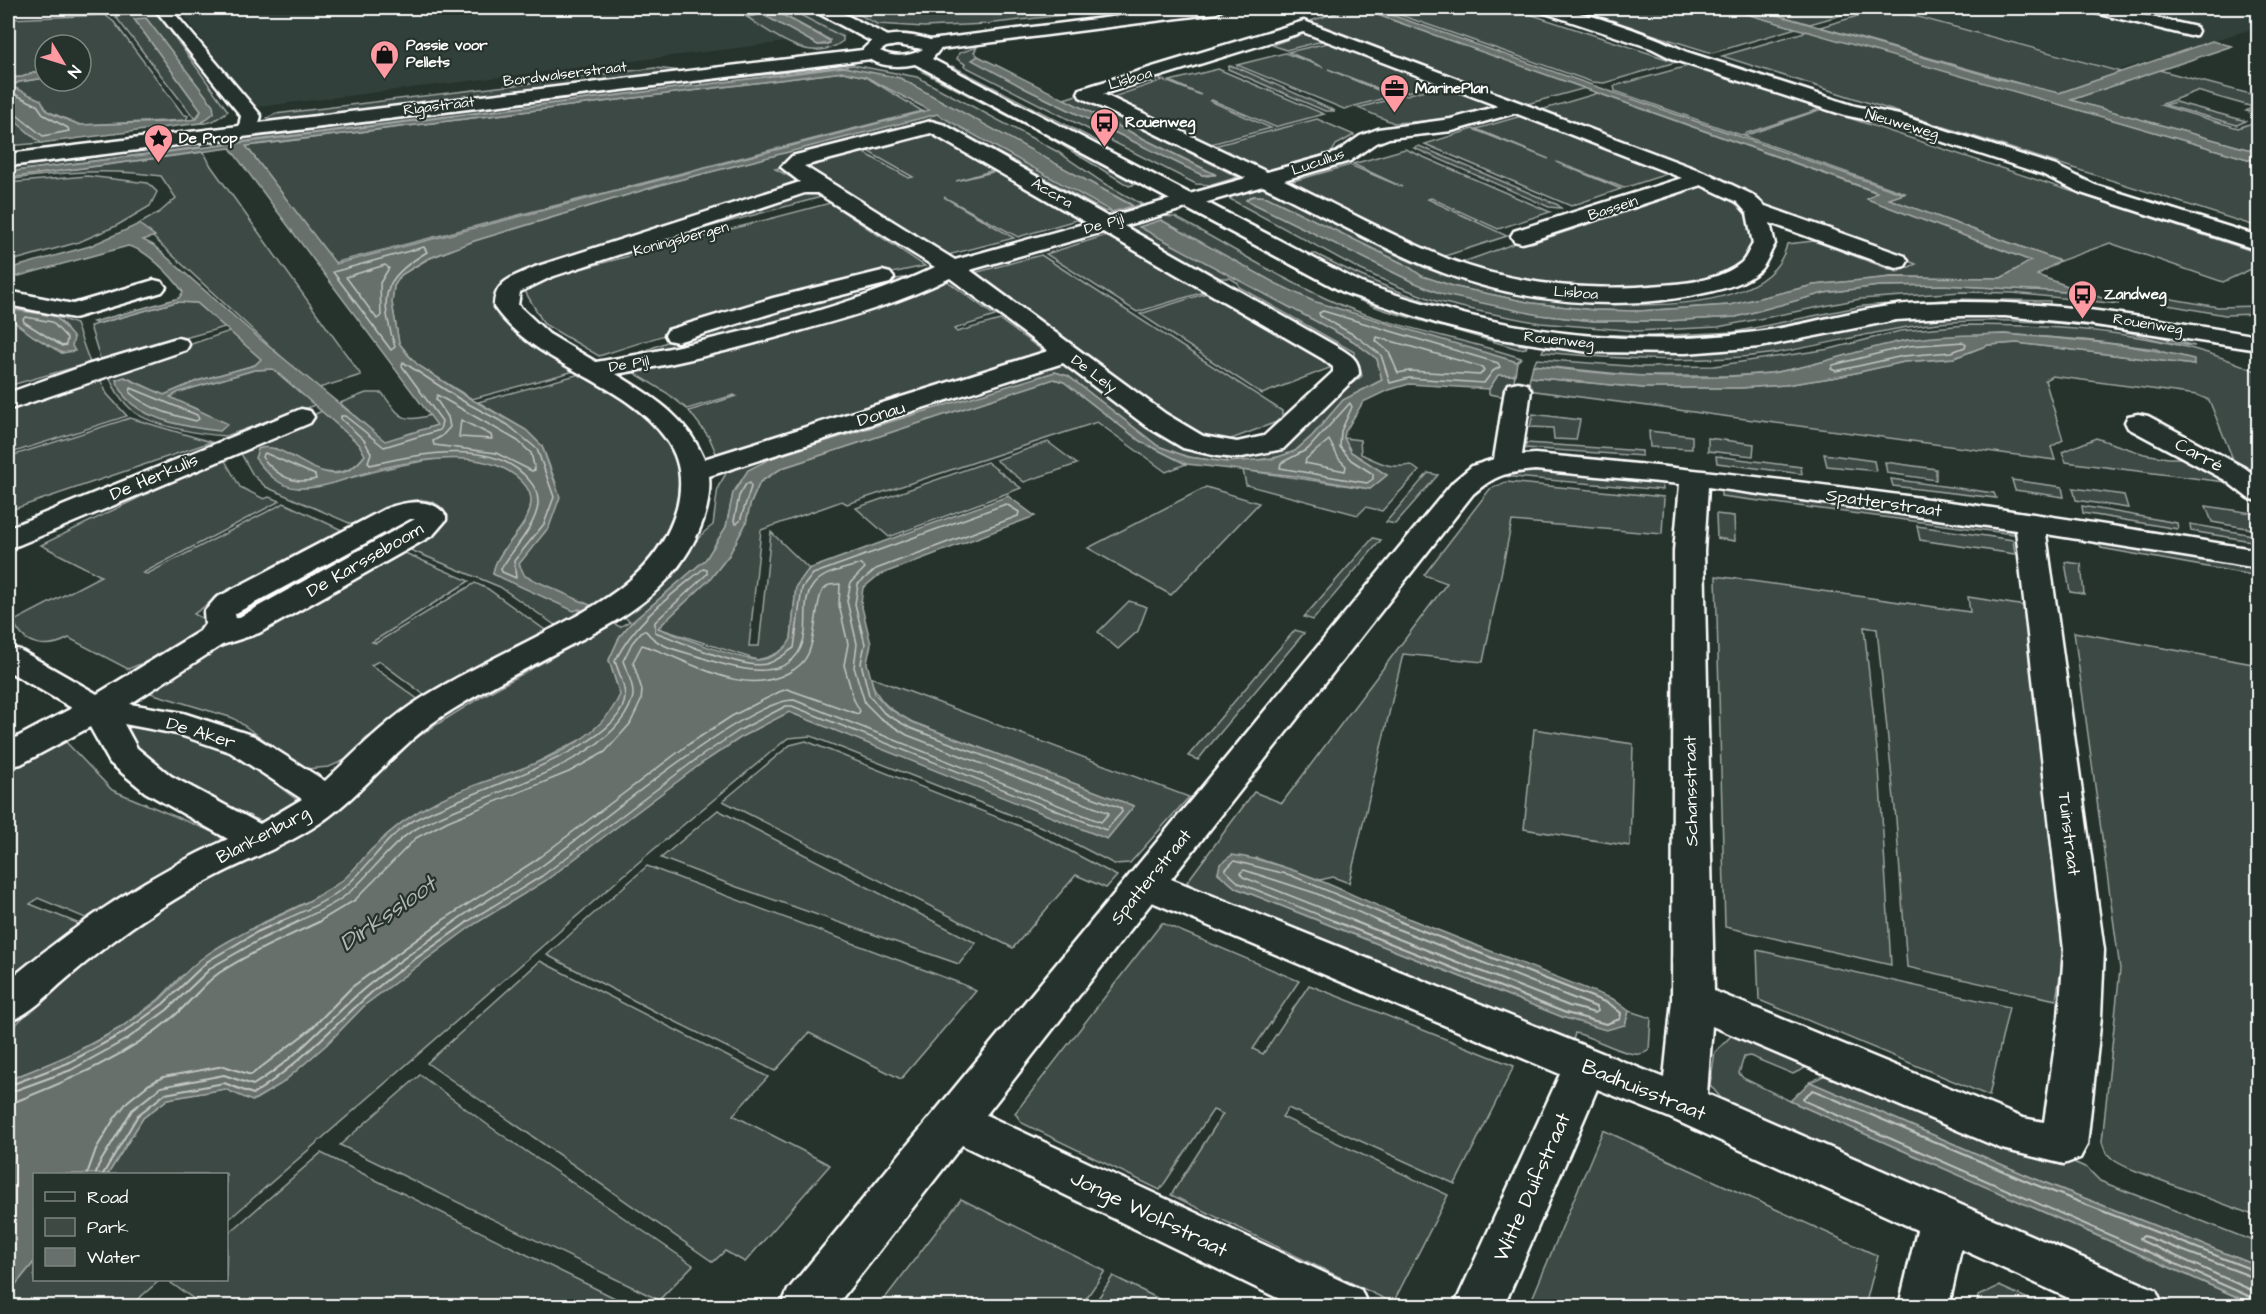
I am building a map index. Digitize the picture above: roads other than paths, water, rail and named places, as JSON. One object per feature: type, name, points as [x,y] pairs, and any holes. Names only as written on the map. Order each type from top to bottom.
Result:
[{"type":"street","points":[[162,8],[247,121]]},
{"type":"street","points":[[820,8],[886,42]]},
{"type":"street","points":[[871,54],[872,48],[886,42],[910,41],[923,52],[1217,8]]},
{"type":"street","name":"Nieuweweg","points":[[1545,8],[1658,44],[1682,56],[1851,111],[1892,119],[2049,170],[2088,189],[2259,243]]},
{"type":"street","points":[[2094,8],[2190,31]]},
{"type":"street","name":"Lisboa","points":[[1304,26],[1702,178],[1744,198],[1757,211],[1764,225],[1762,253],[1751,268],[1732,278],[1710,286],[1669,293],[1591,295],[1500,283],[1439,263],[1087,93],[1304,26]]},
{"type":"street","name":"Bordwalserstraat","points":[[247,121],[276,109],[705,58],[779,52]]},
{"type":"street","name":"Rigastraat","points":[[8,160],[247,121],[871,54],[890,60],[923,52]]},
{"type":"street","name":"Rouenweg","points":[[923,52],[1187,201],[1353,288],[1400,306],[1470,327],[1531,339],[1647,348],[1739,342],[1917,310],[1978,308],[2062,312],[2107,317],[2259,343]]},
{"type":"street","name":"Bordwalserstraat","points":[[705,58],[729,68]]},
{"type":"street","name":"Lucullus","points":[[1187,201],[1343,157],[1367,140],[1385,134],[1452,125],[1517,107]]},
{"type":"street","name":"Accra","points":[[832,192],[790,167],[792,164],[931,128],[938,129],[1332,354]]},
{"type":"street","name":"Bassein","points":[[1522,236],[1702,178]]},
{"type":"street","name":"De Lely","points":[[832,192],[952,268],[1176,434],[1217,448],[1237,450],[1273,443],[1346,374],[1346,364],[1332,354]]},
{"type":"street","name":"Koningsbergen","points":[[578,629],[623,602],[649,580],[670,556],[688,519],[693,501],[694,471],[679,438],[651,407],[533,334],[506,307],[506,297],[510,288],[521,281],[832,192]]},
{"type":"street","name":"De Pijl","points":[[594,370],[671,357],[821,318],[913,286],[952,268],[1187,201]]},
{"type":"street","name":"Lisboa","points":[[1757,211],[1897,261]]},
{"type":"street","points":[[8,298],[74,311],[154,287]]},
{"type":"street","points":[[8,402],[96,370],[177,345]]},
{"type":"street","name":"Donau","points":[[694,471],[1066,354]]},
{"type":"street","points":[[8,391],[96,370]]},
{"type":"street","points":[[1507,464],[1518,390]]},
{"type":"street","name":"De Herkulis","points":[[8,539],[301,417]]},
{"type":"street","name":"Carré","points":[[2138,422],[2235,474],[2259,492]]},
{"type":"street","name":"Spatterstraat","points":[[806,1306],[1463,488],[1482,472],[1507,464],[1535,462],[1695,477],[2030,523],[2259,559]]},
{"type":"street","name":"Schansstraat","points":[[1684,1104],[1693,1000],[1689,551],[1695,477]]},
{"type":"street","name":"De Karsseboom","points":[[8,756],[98,709],[211,638],[248,626],[422,529],[432,516],[421,510],[411,510],[394,515],[226,605],[219,612],[220,628],[211,638]]},
{"type":"street","name":"Tuinstraat","points":[[1693,1000],[2018,1136],[2064,1145],[2080,1017],[2084,950],[2030,523]]},
{"type":"street","name":"Blankenburg","points":[[8,1005],[93,934],[144,899],[192,872],[295,822],[326,798],[383,743],[423,713],[578,629]]},
{"type":"street","name":"De Aker","points":[[8,657],[98,709],[183,724],[242,744],[326,798]]},
{"type":"street","points":[[98,709],[123,755],[158,784],[259,840]]},
{"type":"street","name":"Badhuisstraat","points":[[1146,884],[1585,1066],[1684,1104],[2138,1306]]},
{"type":"street","name":"Witte Duifstraat","points":[[1479,1306],[1585,1066]]},
{"type":"street","name":"Jonge Wolfstraat","points":[[956,1121],[1343,1306]]},
{"type":"street","points":[[1924,1306],[1943,1221]]},
{"type":"water","points":[[732,8],[770,8],[830,43],[818,45],[762,14],[747,17]]},
{"type":"water","points":[[1358,8],[1372,8],[1904,194],[1889,199],[2060,261],[2037,275],[2079,290],[2067,292],[1944,285],[1879,286],[1824,293],[1736,317],[1666,321],[1594,321],[1539,315],[1444,295],[1246,200],[1253,196],[1267,197],[1406,265],[1422,276],[1456,287],[1532,303],[1593,310],[1639,311],[1730,305],[1814,285],[1892,277],[2001,278],[2031,261],[1867,199],[1877,192]]},
{"type":"water","points":[[1726,8],[1753,8],[1996,78],[2059,93],[2212,41],[2232,46],[2071,100],[2258,152],[2258,162]]},
{"type":"water","points":[[146,18],[213,105],[214,113],[201,123],[41,143],[8,115],[8,78],[33,73],[33,80],[11,86],[41,100],[47,111],[80,125],[197,119],[201,111],[134,19]]},
{"type":"water","points":[[978,56],[1216,175],[1202,175],[1026,89],[972,60]]},
{"type":"water","points":[[844,67],[900,78],[1133,206],[1112,212],[937,114],[667,183],[474,241],[427,259],[401,275],[394,286],[392,303],[399,343],[408,355],[418,365],[464,395],[526,430],[542,446],[560,497],[549,527],[519,564],[525,576],[592,606],[584,611],[579,609],[574,611],[493,574],[500,556],[525,522],[531,503],[525,484],[502,468],[468,459],[430,460],[378,469],[339,482],[309,488],[285,485],[268,474],[255,458],[258,449],[270,448],[324,472],[338,473],[351,469],[365,455],[359,444],[273,369],[254,370],[179,392],[170,397],[228,424],[220,431],[169,422],[156,418],[134,405],[125,397],[116,380],[124,377],[164,395],[197,381],[255,365],[261,359],[197,303],[176,302],[97,324],[93,322],[179,298],[183,292],[166,271],[143,252],[128,246],[8,279],[8,269],[90,246],[139,224],[155,236],[143,240],[153,245],[261,340],[385,441],[437,425],[230,148],[8,178],[8,172]],"holes":[[[843,72],[866,77],[929,110],[336,264],[246,146]]]},
{"type":"water","name":"Dirkssloot","points":[[1161,220],[1275,283],[1313,301],[1517,362],[1515,375],[1498,375],[1489,389],[1409,384],[1386,391],[1363,402],[1345,432],[1344,438],[1351,452],[1387,475],[1370,489],[1296,476],[1186,464],[1140,441],[1064,382],[1054,379],[782,468],[760,482],[750,505],[746,523],[729,555],[711,578],[658,628],[736,656],[757,660],[767,658],[781,650],[791,639],[796,586],[809,569],[1008,496],[1035,516],[879,575],[863,588],[861,603],[871,644],[867,663],[875,694],[888,708],[912,722],[1134,806],[1107,839],[789,712],[743,736],[702,763],[545,881],[473,925],[366,1004],[326,1045],[281,1084],[252,1101],[225,1089],[168,1099],[143,1118],[109,1173],[33,1173],[33,1263],[8,1294],[8,1080],[67,1056],[124,1025],[159,1000],[192,966],[221,945],[324,893],[340,882],[387,835],[419,811],[461,791],[539,762],[587,735],[606,717],[620,695],[609,660],[620,636],[631,623],[706,559],[726,527],[733,493],[748,470],[774,457],[1055,372],[1068,376],[1158,446],[1188,457],[1226,462],[1272,459],[1295,451],[1312,436],[1343,400],[1382,380],[1377,359],[1353,341],[1139,227]]},
{"type":"water","points":[[8,309],[55,316],[74,338],[72,346],[75,351],[62,353],[33,336],[8,317]]},
{"type":"water","points":[[2004,334],[2100,342],[2147,349],[2194,359],[2194,365],[2017,343],[1988,345],[1954,358],[1904,362],[1837,377],[1785,385],[1740,388],[1643,388],[1530,377],[1533,365],[1652,377],[1741,376],[1787,370],[1908,340]]},
{"type":"water","points":[[1232,855],[1291,869],[1412,920],[1613,999],[1629,1011],[1625,1025],[1606,1030],[1565,1018],[1236,888],[1218,873],[1220,864]]},
{"type":"water","points":[[1810,1082],[2033,1178],[2258,1266],[2258,1306],[1790,1101]]},
{"type":"place","name":"Passie voor Pellets","points":[[385,80]]},
{"type":"place","name":"MarinePlan","points":[[1394,114]]},
{"type":"place","name":"Rouenweg","points":[[1104,148]]},
{"type":"place","name":"De Prop","points":[[158,164]]},
{"type":"place","name":"Zandweg","points":[[2083,320]]}]
